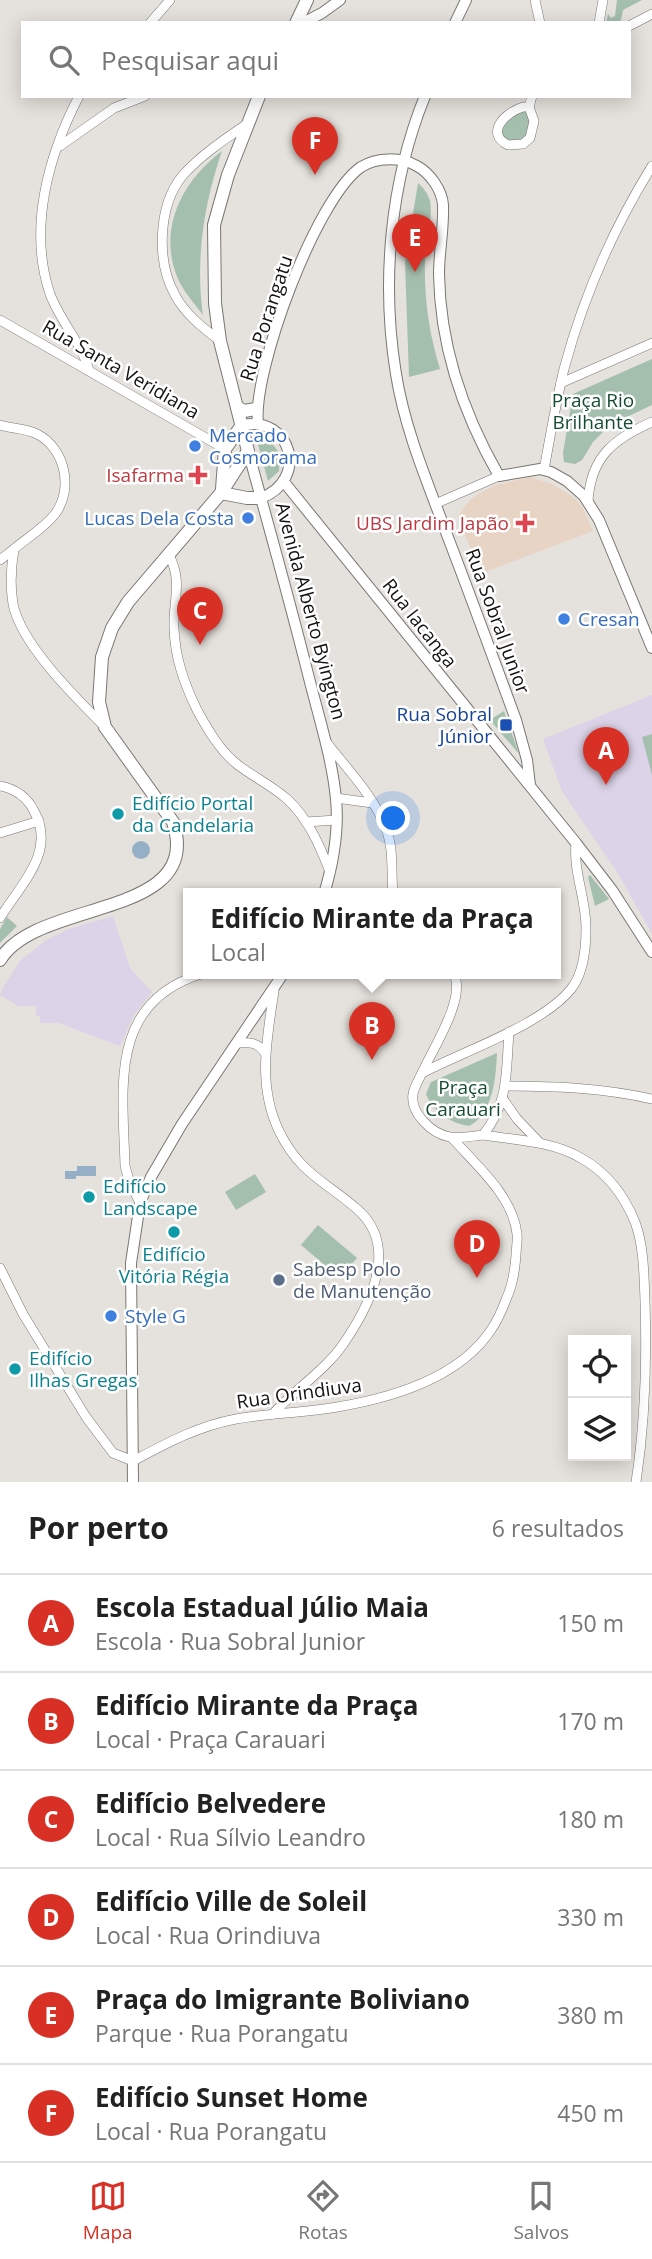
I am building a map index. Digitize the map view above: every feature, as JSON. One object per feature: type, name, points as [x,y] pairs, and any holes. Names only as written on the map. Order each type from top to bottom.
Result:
[{"type":"main road","points":[[297,21],[307,0]]},
{"type":"main road","name":"Avenida Alberto Byington","points":[[248,451],[220,341],[215,303],[214,225],[228,175],[258,98]]},
{"type":"main road","points":[[237,407],[244,411],[256,409]]},
{"type":"main road","points":[[221,493],[225,449],[242,425]]},
{"type":"main road","points":[[0,960],[14,943],[35,930],[134,898],[150,889],[161,881],[174,862],[178,845],[173,822],[105,727],[99,702],[100,670],[104,648],[112,628],[128,602],[221,493],[248,451]]},
{"type":"main road","points":[[221,493],[261,498]]},
{"type":"street","points":[[151,21],[170,0]]},
{"type":"street","points":[[307,21],[340,0]]},
{"type":"street","points":[[456,21],[466,0]]},
{"type":"street","points":[[535,0],[540,21]]},
{"type":"street","points":[[599,21],[603,0]]},
{"type":"street","points":[[631,25],[652,14]]},
{"type":"street","points":[[78,98],[58,148],[41,209],[40,238],[50,293],[60,316],[87,361],[89,371]]},
{"type":"street","points":[[58,148],[114,108],[140,98]]},
{"type":"street","name":"Rua Sobral Junior","points":[[424,98],[404,162],[392,234],[389,277],[391,344],[405,415],[435,504],[516,720],[527,760],[530,785],[612,890],[652,952]]},
{"type":"street","points":[[529,107],[519,108],[499,123],[497,131],[504,144],[519,146],[530,138],[534,121],[529,107],[532,98]]},
{"type":"street","points":[[220,341],[200,325],[174,294],[165,267],[164,229],[173,192],[182,176],[203,156],[247,124]]},
{"type":"street","name":"Rua Porangatu","points":[[258,424],[256,409],[271,345],[298,266],[323,218],[346,183],[361,167],[382,160],[404,162]]},
{"type":"street","points":[[404,162],[422,169],[434,182],[440,194],[443,204],[439,273],[447,342],[463,402],[480,442],[499,476]]},
{"type":"street","points":[[544,470],[561,383],[590,288],[632,200],[652,166]]},
{"type":"street","name":"Rua Santa Veridiana","points":[[0,320],[225,449]]},
{"type":"street","points":[[561,383],[652,342]]},
{"type":"street","points":[[588,501],[592,473],[608,449],[629,433],[652,422]]},
{"type":"street","points":[[242,425],[266,426],[277,433],[288,448],[289,469],[284,482],[278,489],[261,498]]},
{"type":"street","points":[[0,560],[53,516],[60,506],[64,483],[61,460],[47,440],[25,429],[1,426]]},
{"type":"street","name":"Avenida Alberto Byington","points":[[248,451],[285,582],[325,740],[336,798],[336,820],[326,888]]},
{"type":"street","points":[[435,504],[499,476],[531,469],[544,470],[567,481],[588,501],[598,520],[651,643]]},
{"type":"street","name":"Rua Iacanga","points":[[284,482],[530,785]]},
{"type":"street","points":[[14,550],[12,591],[19,621],[58,677],[105,727]]},
{"type":"street","points":[[169,555],[178,578],[174,625],[181,674],[198,710],[213,738],[229,757],[287,799],[306,822],[330,872]]},
{"type":"street","points":[[325,740],[372,803],[386,829],[393,888]]},
{"type":"street","points":[[0,786],[15,790],[24,797],[39,821],[42,835],[41,853],[30,875],[0,918]]},
{"type":"street","points":[[336,798],[372,803]]},
{"type":"street","points":[[306,822],[336,820]]},
{"type":"street","points":[[0,833],[39,821]]},
{"type":"street","points":[[422,1073],[509,1032],[554,1006],[571,990],[583,964],[586,930],[583,890],[574,862],[576,843]]},
{"type":"street","points":[[140,1202],[125,1166],[126,1050],[134,1027],[150,1004],[167,989],[190,979]]},
{"type":"street","points":[[273,1414],[343,1345],[368,1301],[377,1278],[380,1256],[376,1236],[363,1214],[309,1173],[279,1131],[267,1095],[265,1053],[274,979]]},
{"type":"street","points":[[134,1482],[131,1264],[140,1202],[151,1177],[182,1124],[280,979]]},
{"type":"street","points":[[455,979],[458,989],[454,1006],[413,1094],[419,1114],[433,1130],[452,1138],[483,1135],[540,1143],[579,1156],[612,1182],[636,1224],[645,1285],[646,1359],[642,1440],[636,1482]]},
{"type":"street","points":[[483,1135],[494,1120],[503,1099],[509,1032]]},
{"type":"street","points":[[237,1043],[257,1044],[265,1053]]},
{"type":"street","points":[[434,1046],[445,1061]]},
{"type":"street","points":[[505,1086],[563,1086],[626,1093],[652,1099]]},
{"type":"street","points":[[503,1099],[517,1119],[540,1143]]},
{"type":"street","name":"Rua Orindiuva","points":[[133,1461],[176,1437],[235,1419],[335,1408],[405,1390],[456,1364],[476,1348],[491,1331],[511,1289],[516,1265],[517,1234],[514,1219],[500,1194],[452,1138]]},
{"type":"street","points":[[0,1268],[23,1314],[86,1417],[113,1453],[133,1461]]},
{"type":"shaded area","name":"UBS Jardim Japão","points":[[530,477],[552,484],[573,497],[582,506],[593,531],[480,574],[458,516],[478,494],[496,485]]},
{"type":"shaded area","points":[[652,695],[652,934],[619,875],[562,791],[543,739]]},
{"type":"shaded area","points":[[113,916],[130,968],[152,992],[134,1015],[120,1046],[59,1023],[40,1023],[40,1016],[36,1016],[36,1006],[18,1006],[0,995],[21,960],[45,941],[66,930]]},
{"type":"green space","points":[[617,0],[642,0],[623,10],[620,21],[606,21],[608,14],[611,18],[615,16]]},
{"type":"green space","points":[[519,110],[526,111],[531,116],[529,132],[523,140],[509,143],[501,134],[502,122]]},
{"type":"green space","points":[[222,151],[210,191],[203,232],[200,273],[203,315],[178,279],[170,242],[172,224],[177,208],[195,177]]},
{"type":"green space","points":[[418,183],[425,191],[431,207],[425,289],[430,329],[440,369],[409,377],[405,262]]},
{"type":"green space","name":"Praça Rio Brilhante","points":[[652,359],[652,405],[610,425],[593,442],[582,460],[575,464],[564,462],[563,453],[573,394]]},
{"type":"green space","points":[[255,433],[266,435],[280,454],[279,471],[268,481]]},
{"type":"green space","points":[[504,711],[519,754],[490,720]]},
{"type":"green space","points":[[652,734],[652,775],[642,737]]},
{"type":"green space","points":[[590,875],[609,899],[595,906],[588,877]]},
{"type":"green space","points":[[7,917],[17,926],[0,943],[0,929]]},
{"type":"green space","name":"Praça Carauari","points":[[497,1053],[492,1094],[477,1120],[469,1126],[462,1125],[443,1116],[433,1106],[426,1094],[431,1082]]},
{"type":"green space","points":[[255,1174],[266,1192],[236,1210],[225,1192]]},
{"type":"green space","points":[[318,1225],[357,1258],[340,1278],[301,1245]]},
{"type":"water","points":[[137,841],[145,841],[150,850],[148,857],[137,859],[132,854],[132,846]]},
{"type":"water","points":[[77,1166],[96,1166],[96,1176],[65,1179],[65,1171],[77,1171]]},
{"type":"place","name":"Edifício Sunset Home","points":[[315,175]]},
{"type":"place","name":"Praça do Imigrante Boliviano","points":[[415,272]]},
{"type":"place","name":"Mercado Cosmorama","points":[[195,446]]},
{"type":"place","name":"Isafarma","points":[[198,475]]},
{"type":"place","name":"Lucas Dela Costa","points":[[248,518]]},
{"type":"place","name":"UBS Jardim Japão","points":[[525,523]]},
{"type":"place","name":"Cresan","points":[[564,619]]},
{"type":"place","name":"Edifício Belvedere","points":[[200,645]]},
{"type":"place","name":"Rua Sobral Júnior","points":[[506,725]]},
{"type":"place","name":"Escola Estadual Júlio Maia","points":[[606,785]]},
{"type":"place","name":"Edifício Portal da Candelaria","points":[[118,814]]},
{"type":"place","name":"Edifício Mirante da Praça","points":[[372,1060]]},
{"type":"place","name":"Edifício Landscape","points":[[89,1197]]},
{"type":"place","name":"Edifício Vitória Régia","points":[[174,1232]]},
{"type":"place","name":"Edifício Ville de Soleil","points":[[477,1278]]},
{"type":"place","name":"Sabesp Polo de Manutenção","points":[[279,1280]]},
{"type":"place","name":"Style G","points":[[111,1316]]},
{"type":"place","name":"Edifício Ilhas Gregas","points":[[15,1369]]}]
